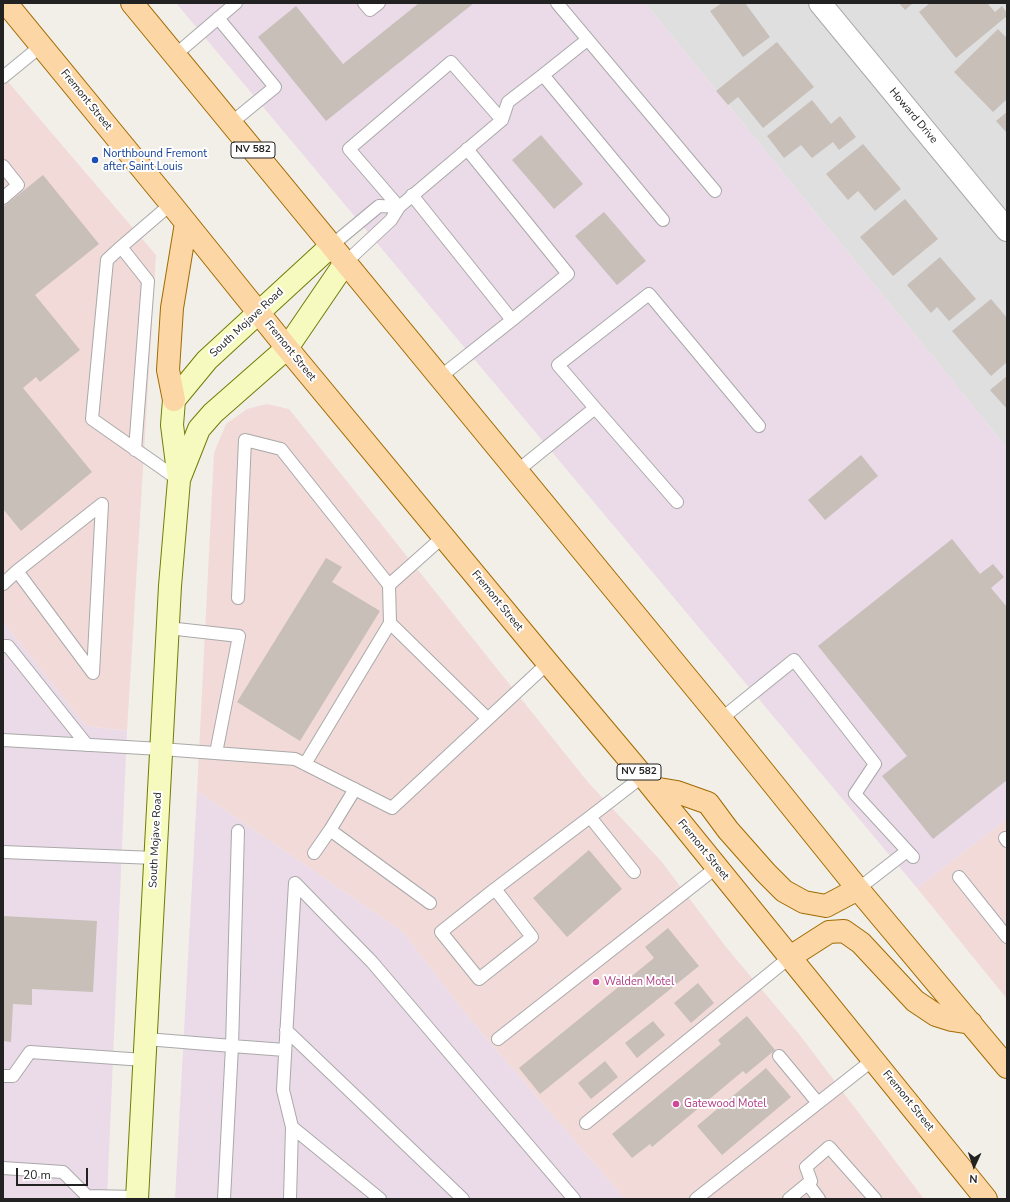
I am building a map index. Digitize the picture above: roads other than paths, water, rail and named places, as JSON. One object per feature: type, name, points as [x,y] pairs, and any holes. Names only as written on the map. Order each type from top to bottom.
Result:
[{"type":"main road","name":"Fremont Street","points":[[6,3],[258,312],[648,782],[986,1199]]},
{"type":"main road","name":"NV 582","points":[[132,3],[332,245],[345,263],[440,377],[858,889],[1007,1067]]},
{"type":"main road","points":[[174,400],[168,370],[172,316],[186,223]]},
{"type":"main road","points":[[648,782],[708,803],[728,830],[766,873],[784,891],[804,902],[826,906],[858,889]]},
{"type":"main road","points":[[790,957],[829,932],[844,931],[861,943],[915,1001],[936,1015],[952,1020],[971,1023]]},
{"type":"street","name":"Howard Drive","points":[[820,3],[1007,230]]},
{"type":"street","name":"South Mojave Road","points":[[137,1198],[170,586],[179,480],[172,425],[174,400],[207,360],[332,245]]},
{"type":"street","name":"South Mojave Road","points":[[179,480],[199,429],[213,412],[288,348],[345,263]]},
{"type":"lane","points":[[175,55],[236,3]]},
{"type":"lane","points":[[364,3],[370,10],[378,3]]},
{"type":"lane","points":[[557,3],[715,191]]},
{"type":"lane","points":[[218,18],[275,87],[231,123]]},
{"type":"lane","points":[[345,263],[391,220],[399,207],[412,195],[502,120],[508,102],[587,40]]},
{"type":"lane","points":[[3,77],[41,46]]},
{"type":"lane","points":[[399,207],[349,149],[451,62],[502,120]]},
{"type":"lane","points":[[543,75],[663,220]]},
{"type":"lane","points":[[440,377],[568,274],[466,149]]},
{"type":"lane","points":[[3,166],[18,186],[3,198]]},
{"type":"lane","points":[[412,195],[512,320]]},
{"type":"lane","points":[[171,204],[107,260],[92,419],[179,480]]},
{"type":"lane","points":[[332,245],[379,206],[399,207]]},
{"type":"lane","points":[[121,247],[148,281],[135,450]]},
{"type":"lane","points":[[677,502],[558,365],[649,294],[759,426]]},
{"type":"lane","points":[[517,472],[595,408]]},
{"type":"lane","points":[[238,598],[246,440],[281,449],[389,585],[390,623],[306,764]]},
{"type":"lane","points":[[3,584],[18,571],[102,504],[93,673],[18,571]]},
{"type":"lane","points":[[389,585],[444,536]]},
{"type":"lane","points":[[390,623],[487,718]]},
{"type":"lane","points":[[168,628],[239,636],[216,753]]},
{"type":"lane","points":[[3,646],[8,646],[87,745]]},
{"type":"lane","points":[[721,720],[794,660],[875,764],[855,794],[910,854],[858,889]]},
{"type":"lane","points":[[3,740],[161,749],[295,760],[306,764],[392,808],[487,718],[548,663]]},
{"type":"lane","points":[[495,889],[532,937],[479,979],[441,932],[495,889],[590,817],[648,782]]},
{"type":"lane","points":[[314,852],[330,830],[355,789]]},
{"type":"lane","points":[[590,817],[634,872]]},
{"type":"lane","points":[[330,830],[430,903]]},
{"type":"lane","points":[[224,1199],[232,1046],[238,831]]},
{"type":"lane","points":[[3,852],[155,858]]},
{"type":"lane","points":[[498,1039],[717,867]]},
{"type":"lane","points":[[959,878],[1007,937]]},
{"type":"lane","points":[[290,1199],[292,1127],[283,1090],[295,883],[372,962],[574,1199]]},
{"type":"lane","points":[[586,1123],[790,957]]},
{"type":"lane","points":[[286,1030],[463,1199]]},
{"type":"lane","points":[[3,1076],[13,1076],[30,1052],[232,1046],[285,1050]]},
{"type":"lane","points":[[779,1056],[818,1103]]},
{"type":"lane","points":[[696,1199],[874,1059]]},
{"type":"lane","points":[[292,1127],[380,1199]]},
{"type":"lane","points":[[789,1199],[811,1181],[806,1167],[829,1147],[874,1199]]},
{"type":"lane","points":[[3,1168],[63,1172],[87,1197],[137,1198]]},
{"type":"lane","points":[[808,1184],[819,1199]]},
{"type":"place","name":"Northbound Fremont after Saint Louis","points":[[95,160]]},
{"type":"place","name":"Walden Motel","points":[[596,982]]},
{"type":"place","name":"Gatewood Motel","points":[[676,1104]]}]
